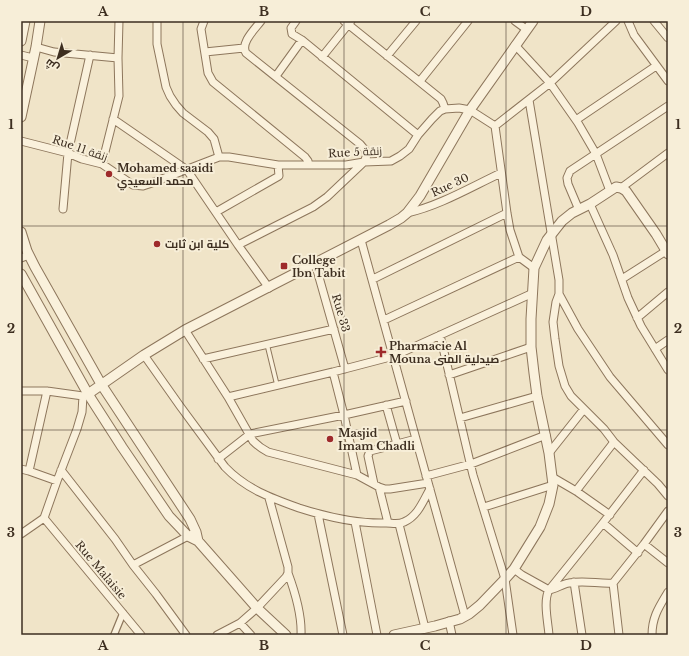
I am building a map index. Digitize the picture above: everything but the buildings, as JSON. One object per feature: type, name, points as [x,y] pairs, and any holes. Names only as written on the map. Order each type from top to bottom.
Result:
[{"type":"street","points":[[21,41],[25,21]]},
{"type":"street","points":[[21,113],[36,47],[40,21]]},
{"type":"street","points":[[102,164],[119,96],[119,21]]},
{"type":"street","points":[[157,21],[157,44],[166,87],[170,96],[183,113],[208,132],[214,140],[219,157]]},
{"type":"street","points":[[204,21],[201,29],[208,73],[213,82],[305,156],[309,165]]},
{"type":"street","points":[[238,245],[313,207],[327,197],[364,162],[367,155],[360,144],[246,53],[244,48],[247,39],[261,21]]},
{"type":"street","points":[[296,21],[291,28],[292,34],[302,40],[418,135]]},
{"type":"street","points":[[387,56],[416,21]]},
{"type":"street","points":[[420,81],[468,21]]},
{"type":"street","points":[[515,21],[526,29]]},
{"type":"street","points":[[21,534],[44,518],[77,429],[86,395],[185,330],[362,240],[401,218],[420,196],[470,110],[533,21]]},
{"type":"street","points":[[495,126],[550,83],[616,21]]},
{"type":"street","points":[[628,21],[634,34],[668,81]]},
{"type":"street","points":[[654,21],[668,38]]},
{"type":"street","points":[[322,57],[348,22],[387,56],[441,99],[444,103],[445,109],[460,108],[470,110],[495,126]]},
{"type":"street","points":[[276,76],[302,40]]},
{"type":"street","points":[[515,45],[550,83],[576,120],[596,154],[610,191]]},
{"type":"street","points":[[36,47],[54,52],[118,58]]},
{"type":"street","points":[[205,52],[244,48]]},
{"type":"street","points":[[21,55],[33,58]]},
{"type":"street","points":[[63,209],[68,153],[90,55]]},
{"type":"street","points":[[576,120],[656,66]]},
{"type":"street","points":[[529,100],[559,280],[559,294],[556,302],[554,322],[554,339],[559,366],[565,386],[568,392],[604,429],[614,442],[644,470],[668,496]]},
{"type":"street","points":[[579,210],[568,184],[568,174],[574,168],[668,106]]},
{"type":"street","name":"Rue 5 زنقة","points":[[219,157],[229,157],[278,165],[346,165],[394,160],[409,149],[418,135],[432,119],[440,111],[445,109]]},
{"type":"street","points":[[113,119],[187,170],[269,288]]},
{"type":"street","points":[[495,126],[510,230],[519,257],[534,268]]},
{"type":"street","name":"Rue 11 زنقة","points":[[21,141],[68,153],[82,159],[102,164],[134,185],[138,186],[150,184],[219,157]]},
{"type":"street","points":[[621,188],[668,154]]},
{"type":"street","points":[[216,212],[279,176],[278,165]]},
{"type":"street","name":"Rue 30","points":[[407,212],[420,210],[433,205],[501,173]]},
{"type":"street","points":[[398,634],[460,619],[476,609],[514,569],[540,527],[549,504],[552,481],[546,435],[537,396],[531,347],[534,268],[543,248],[552,233],[562,221],[616,187],[626,191],[667,252],[622,279]]},
{"type":"street","points":[[590,204],[613,255],[628,298],[637,318],[668,370]]},
{"type":"street","points":[[373,279],[507,213]]},
{"type":"street","points":[[21,232],[25,257],[46,288],[101,384],[187,515],[197,536],[257,608],[286,635]]},
{"type":"street","points":[[362,240],[465,616]]},
{"type":"street","points":[[384,320],[519,257]]},
{"type":"street","name":"Rue 33","points":[[316,263],[345,369]]},
{"type":"street","points":[[21,274],[86,395],[169,516],[188,536]]},
{"type":"street","points":[[637,318],[668,292]]},
{"type":"street","points":[[228,397],[394,356],[533,293]]},
{"type":"street","points":[[559,294],[578,329],[610,377],[668,445]]},
{"type":"street","points":[[203,359],[334,329]]},
{"type":"street","points":[[185,330],[258,446],[268,452],[357,475],[385,489],[428,482],[546,435]]},
{"type":"street","points":[[440,336],[471,464],[505,579],[513,635]]},
{"type":"street","points":[[655,349],[668,340]]},
{"type":"street","points":[[449,375],[531,347]]},
{"type":"street","points":[[144,356],[218,458],[232,474],[255,490],[270,498],[318,514],[355,522],[399,524],[410,519],[415,514],[428,482]]},
{"type":"street","points":[[334,372],[357,475]]},
{"type":"street","points":[[21,391],[47,391],[86,395]]},
{"type":"street","points":[[29,471],[47,391]]},
{"type":"street","points":[[460,418],[537,396]]},
{"type":"street","points":[[218,458],[250,434],[406,401]]},
{"type":"street","points":[[386,405],[397,444]]},
{"type":"street","points":[[549,453],[584,409]]},
{"type":"street","points":[[388,523],[368,459],[368,453],[370,450],[416,439]]},
{"type":"street","points":[[576,491],[614,442]]},
{"type":"street","points":[[21,469],[57,481]]},
{"type":"street","points":[[61,470],[115,539],[186,635]]},
{"type":"street","points":[[550,635],[546,603],[546,596],[549,590],[610,515],[644,470]]},
{"type":"street","points":[[484,507],[552,481],[576,491],[610,515]]},
{"type":"street","points":[[270,498],[288,567],[288,573],[298,607],[301,635]]},
{"type":"street","points":[[619,635],[614,583],[638,553],[668,511]]},
{"type":"street","points":[[318,514],[343,635]]},
{"type":"street","name":"Rue Malaisie","points":[[44,518],[142,635]]},
{"type":"street","points":[[355,522],[378,635]]},
{"type":"street","points":[[603,523],[638,553]]},
{"type":"street","points":[[399,524],[425,628]]},
{"type":"street","points":[[133,565],[188,536],[197,536]]},
{"type":"street","points":[[644,544],[668,563]]},
{"type":"street","points":[[514,569],[549,590]]},
{"type":"street","points":[[217,635],[240,624],[257,608],[288,573]]},
{"type":"street","points":[[549,590],[561,584],[574,582],[601,584],[614,583]]},
{"type":"street","points":[[574,582],[582,635]]},
{"type":"street","points":[[652,635],[657,610],[668,592]]},
{"type":"street","points":[[114,635],[123,613]]},
{"type":"street","points":[[449,621],[452,635]]},
{"type":"street","points":[[240,624],[251,635]]},
{"type":"lane","points":[[267,344],[277,386]]},
{"type":"place","name":"Mohamed saaidi محمد السعيدي","points":[[109,174]]},
{"type":"place","name":"كلية ابن ثابت","points":[[157,244]]},
{"type":"place","name":"College Ibn Tabit","points":[[284,266]]},
{"type":"place","name":"Pharmacie Al Mouna صيدلية المنى","points":[[381,352]]},
{"type":"place","name":"Masjid Imam Chadli","points":[[330,439]]}]
